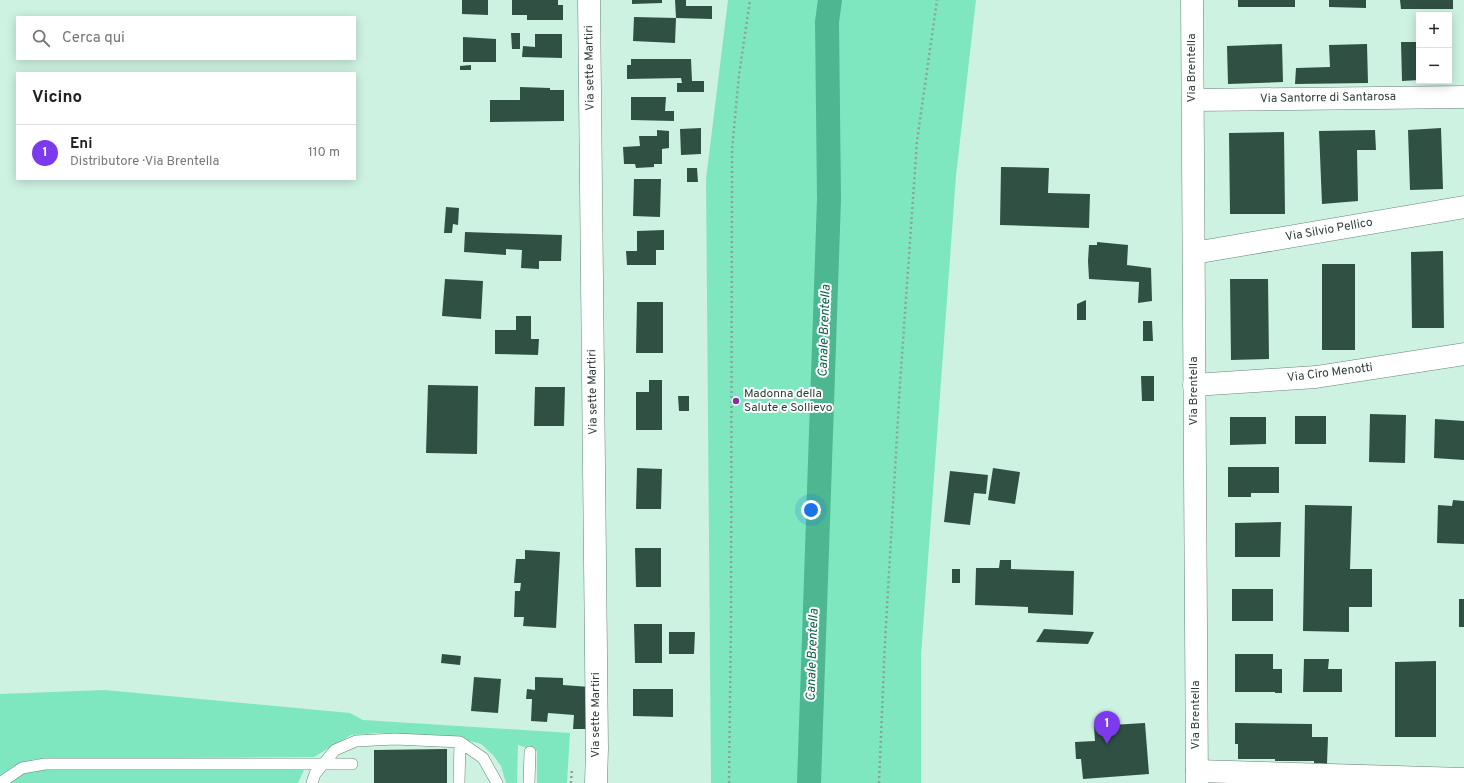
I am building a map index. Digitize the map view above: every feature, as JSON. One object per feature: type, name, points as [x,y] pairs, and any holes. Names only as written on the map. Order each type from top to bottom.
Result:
[{"type":"main road","name":"Via sette Martiri","points":[[589,0],[597,732],[596,783]]},
{"type":"main road","name":"Via Brentella","points":[[1192,0],[1197,777]]},
{"type":"main road","name":"Via Santorre di Santarosa","points":[[1193,100],[1464,97]]},
{"type":"main road","name":"Via Silvio Pellico","points":[[1194,253],[1464,207]]},
{"type":"main road","name":"Via Ciro Menotti","points":[[1194,385],[1316,377],[1464,354]]},
{"type":"main road","points":[[1197,777],[1464,779]]},
{"type":"lane","points":[[312,783],[316,774],[335,750],[356,741],[395,739],[460,742],[483,758],[497,783]]},
{"type":"lane","points":[[459,783],[460,742]]},
{"type":"lane","points":[[529,783],[530,752]]},
{"type":"lane","points":[[0,783],[22,768],[45,764],[352,764]]},
{"type":"path","points":[[729,783],[731,624],[732,148],[738,75],[750,0]]},
{"type":"path","points":[[879,783],[884,642],[917,141],[937,0]]},
{"type":"green space","points":[[728,0],[976,0],[956,176],[921,656],[921,783],[711,783],[706,179]]},
{"type":"green space","points":[[105,690],[350,713],[363,720],[570,733],[567,783],[537,783],[537,751],[518,745],[517,783],[506,783],[501,766],[493,755],[481,744],[455,737],[379,733],[351,735],[314,757],[35,759],[12,767],[0,778],[0,694]]},
{"type":"green space","points":[[43,768],[304,770],[298,783],[9,783],[18,775]]},
{"type":"building","points":[[462,0],[488,0],[488,15],[462,14]]},
{"type":"building","points":[[512,0],[558,0],[558,5],[563,5],[563,20],[527,20],[527,15],[512,15]]},
{"type":"building","points":[[632,0],[662,0],[662,3],[632,4]]},
{"type":"building","points":[[675,0],[686,0],[686,6],[712,6],[712,19],[676,18]]},
{"type":"building","points":[[1238,0],[1295,0],[1295,7],[1238,7]]},
{"type":"building","points":[[1329,0],[1366,0],[1366,8],[1329,7]]},
{"type":"building","points":[[1400,0],[1453,0],[1453,9],[1401,9]]},
{"type":"building","points":[[634,17],[676,18],[675,43],[633,41]]},
{"type":"building","points":[[511,33],[520,33],[520,49],[512,49]]},
{"type":"building","points":[[535,34],[562,34],[562,58],[522,57],[523,46],[535,47]]},
{"type":"building","points":[[463,37],[496,39],[496,62],[463,62]]},
{"type":"building","points":[[1401,42],[1416,42],[1416,80],[1402,81]]},
{"type":"building","points":[[1282,44],[1283,82],[1228,84],[1227,46]]},
{"type":"building","points":[[1367,44],[1368,83],[1295,84],[1296,68],[1330,67],[1329,45]]},
{"type":"building","points":[[631,59],[691,59],[692,81],[704,81],[704,92],[677,92],[677,83],[682,83],[681,78],[627,79],[627,65],[631,65]]},
{"type":"building","points":[[471,65],[471,70],[460,70],[460,66]]},
{"type":"building","points":[[520,87],[564,90],[564,121],[490,122],[490,100],[520,100]]},
{"type":"building","points":[[631,97],[666,97],[665,111],[674,111],[674,121],[631,120]]},
{"type":"building","points":[[701,128],[701,154],[681,155],[680,129]]},
{"type":"building","points":[[1441,128],[1443,189],[1410,190],[1408,130]]},
{"type":"building","points":[[657,130],[669,131],[669,148],[662,149],[662,164],[654,164],[654,167],[636,168],[635,164],[624,164],[623,147],[640,146],[639,136],[657,136]]},
{"type":"building","points":[[1375,130],[1376,150],[1357,150],[1358,201],[1322,204],[1319,131]]},
{"type":"building","points":[[1284,132],[1285,214],[1230,214],[1229,133]]},
{"type":"building","points":[[1001,167],[1049,168],[1048,193],[1090,194],[1089,228],[1000,225]]},
{"type":"building","points":[[687,168],[697,168],[698,182],[687,182]]},
{"type":"building","points":[[634,179],[661,179],[660,217],[633,216]]},
{"type":"building","points":[[446,207],[459,208],[458,225],[453,224],[452,233],[444,233]]},
{"type":"building","points":[[664,230],[664,250],[656,250],[656,265],[627,265],[626,251],[637,251],[637,231]]},
{"type":"building","points":[[465,232],[562,235],[561,261],[539,261],[539,269],[521,268],[522,250],[506,249],[506,255],[464,252]]},
{"type":"building","points":[[1097,242],[1128,245],[1127,265],[1151,268],[1152,301],[1138,303],[1139,282],[1089,279],[1089,245],[1097,245]]},
{"type":"building","points":[[1443,251],[1444,328],[1412,328],[1411,252]]},
{"type":"building","points":[[1322,264],[1355,264],[1355,350],[1322,350]]},
{"type":"building","points":[[445,279],[483,281],[481,319],[442,316]]},
{"type":"building","points":[[1230,279],[1268,279],[1269,359],[1231,360]]},
{"type":"building","points":[[1086,300],[1086,320],[1077,320],[1077,304]]},
{"type":"building","points":[[637,302],[663,302],[663,353],[636,353]]},
{"type":"building","points":[[516,316],[531,316],[531,339],[539,339],[538,355],[495,354],[495,330],[516,330]]},
{"type":"building","points":[[1143,321],[1152,321],[1153,341],[1143,341]]},
{"type":"building","points":[[1141,376],[1154,376],[1154,401],[1142,401]]},
{"type":"building","points":[[649,380],[662,380],[662,430],[636,430],[636,392],[649,392]]},
{"type":"building","points":[[428,385],[478,386],[477,454],[426,453]]},
{"type":"building","points":[[535,387],[565,387],[564,426],[534,426]]},
{"type":"building","points":[[678,396],[689,396],[689,411],[679,411]]},
{"type":"building","points":[[1370,414],[1406,415],[1405,463],[1369,462]]},
{"type":"building","points":[[1295,416],[1326,416],[1326,444],[1295,444]]},
{"type":"building","points":[[1230,417],[1266,417],[1266,444],[1230,445]]},
{"type":"building","points":[[1435,419],[1464,421],[1464,460],[1434,458]]},
{"type":"building","points":[[1228,467],[1279,467],[1279,493],[1251,493],[1251,497],[1228,497]]},
{"type":"building","points":[[637,468],[662,469],[661,509],[636,509]]},
{"type":"building","points":[[993,468],[1020,472],[1015,504],[988,500]]},
{"type":"building","points":[[950,471],[988,475],[986,494],[974,493],[970,525],[944,522]]},
{"type":"building","points":[[1453,500],[1464,501],[1464,544],[1437,543],[1438,505],[1452,506]]},
{"type":"building","points":[[1305,505],[1352,506],[1350,569],[1372,569],[1372,607],[1349,607],[1349,632],[1303,631]]},
{"type":"building","points":[[1281,522],[1280,557],[1235,557],[1235,523]]},
{"type":"building","points":[[635,548],[661,548],[661,587],[636,587]]},
{"type":"building","points":[[525,550],[560,552],[556,628],[523,626],[524,617],[514,617],[515,591],[520,591],[521,583],[514,583],[516,559],[525,559]]},
{"type":"building","points":[[1000,560],[1011,560],[1011,569],[1074,571],[1073,615],[1028,613],[1028,607],[975,605],[976,568],[999,568]]},
{"type":"building","points":[[952,569],[960,569],[960,583],[952,583]]},
{"type":"building","points":[[1232,589],[1273,589],[1273,621],[1232,621]]},
{"type":"building","points":[[1459,599],[1464,599],[1464,627],[1459,627]]},
{"type":"building","points":[[634,624],[662,624],[662,663],[635,663]]},
{"type":"building","points":[[1044,629],[1094,632],[1088,644],[1036,642]]},
{"type":"building","points":[[669,632],[695,632],[694,654],[669,654]]},
{"type":"building","points":[[442,654],[461,656],[460,665],[441,663]]},
{"type":"building","points":[[1235,654],[1273,654],[1273,669],[1282,669],[1282,693],[1235,692]]},
{"type":"building","points":[[1304,659],[1329,659],[1328,669],[1342,669],[1342,692],[1303,692]]},
{"type":"building","points":[[1436,661],[1436,737],[1395,737],[1395,662]]},
{"type":"building","points":[[474,677],[501,679],[498,713],[471,711]]},
{"type":"building","points":[[535,677],[563,678],[563,685],[590,687],[587,729],[573,729],[574,715],[548,713],[547,722],[531,721],[532,699],[526,699],[527,689],[535,690]]},
{"type":"building","points":[[633,689],[673,689],[673,717],[633,716]]},
{"type":"building","points":[[1145,723],[1149,774],[1083,779],[1081,759],[1076,759],[1075,742],[1095,741],[1094,726]]},
{"type":"building","points":[[1235,723],[1312,724],[1312,737],[1328,737],[1327,764],[1314,763],[1314,761],[1238,759],[1238,744],[1235,744]]},
{"type":"building","points":[[447,749],[447,783],[374,783],[374,750]]},
{"type":"waterway","name":"Canale Brentella","points":[[809,783],[829,199],[827,22],[830,0]]},
{"type":"place","name":"Madonna della Salute e Sollievo","points":[[736,401]]},
{"type":"place","name":"Eni","points":[[1107,744]]}]
